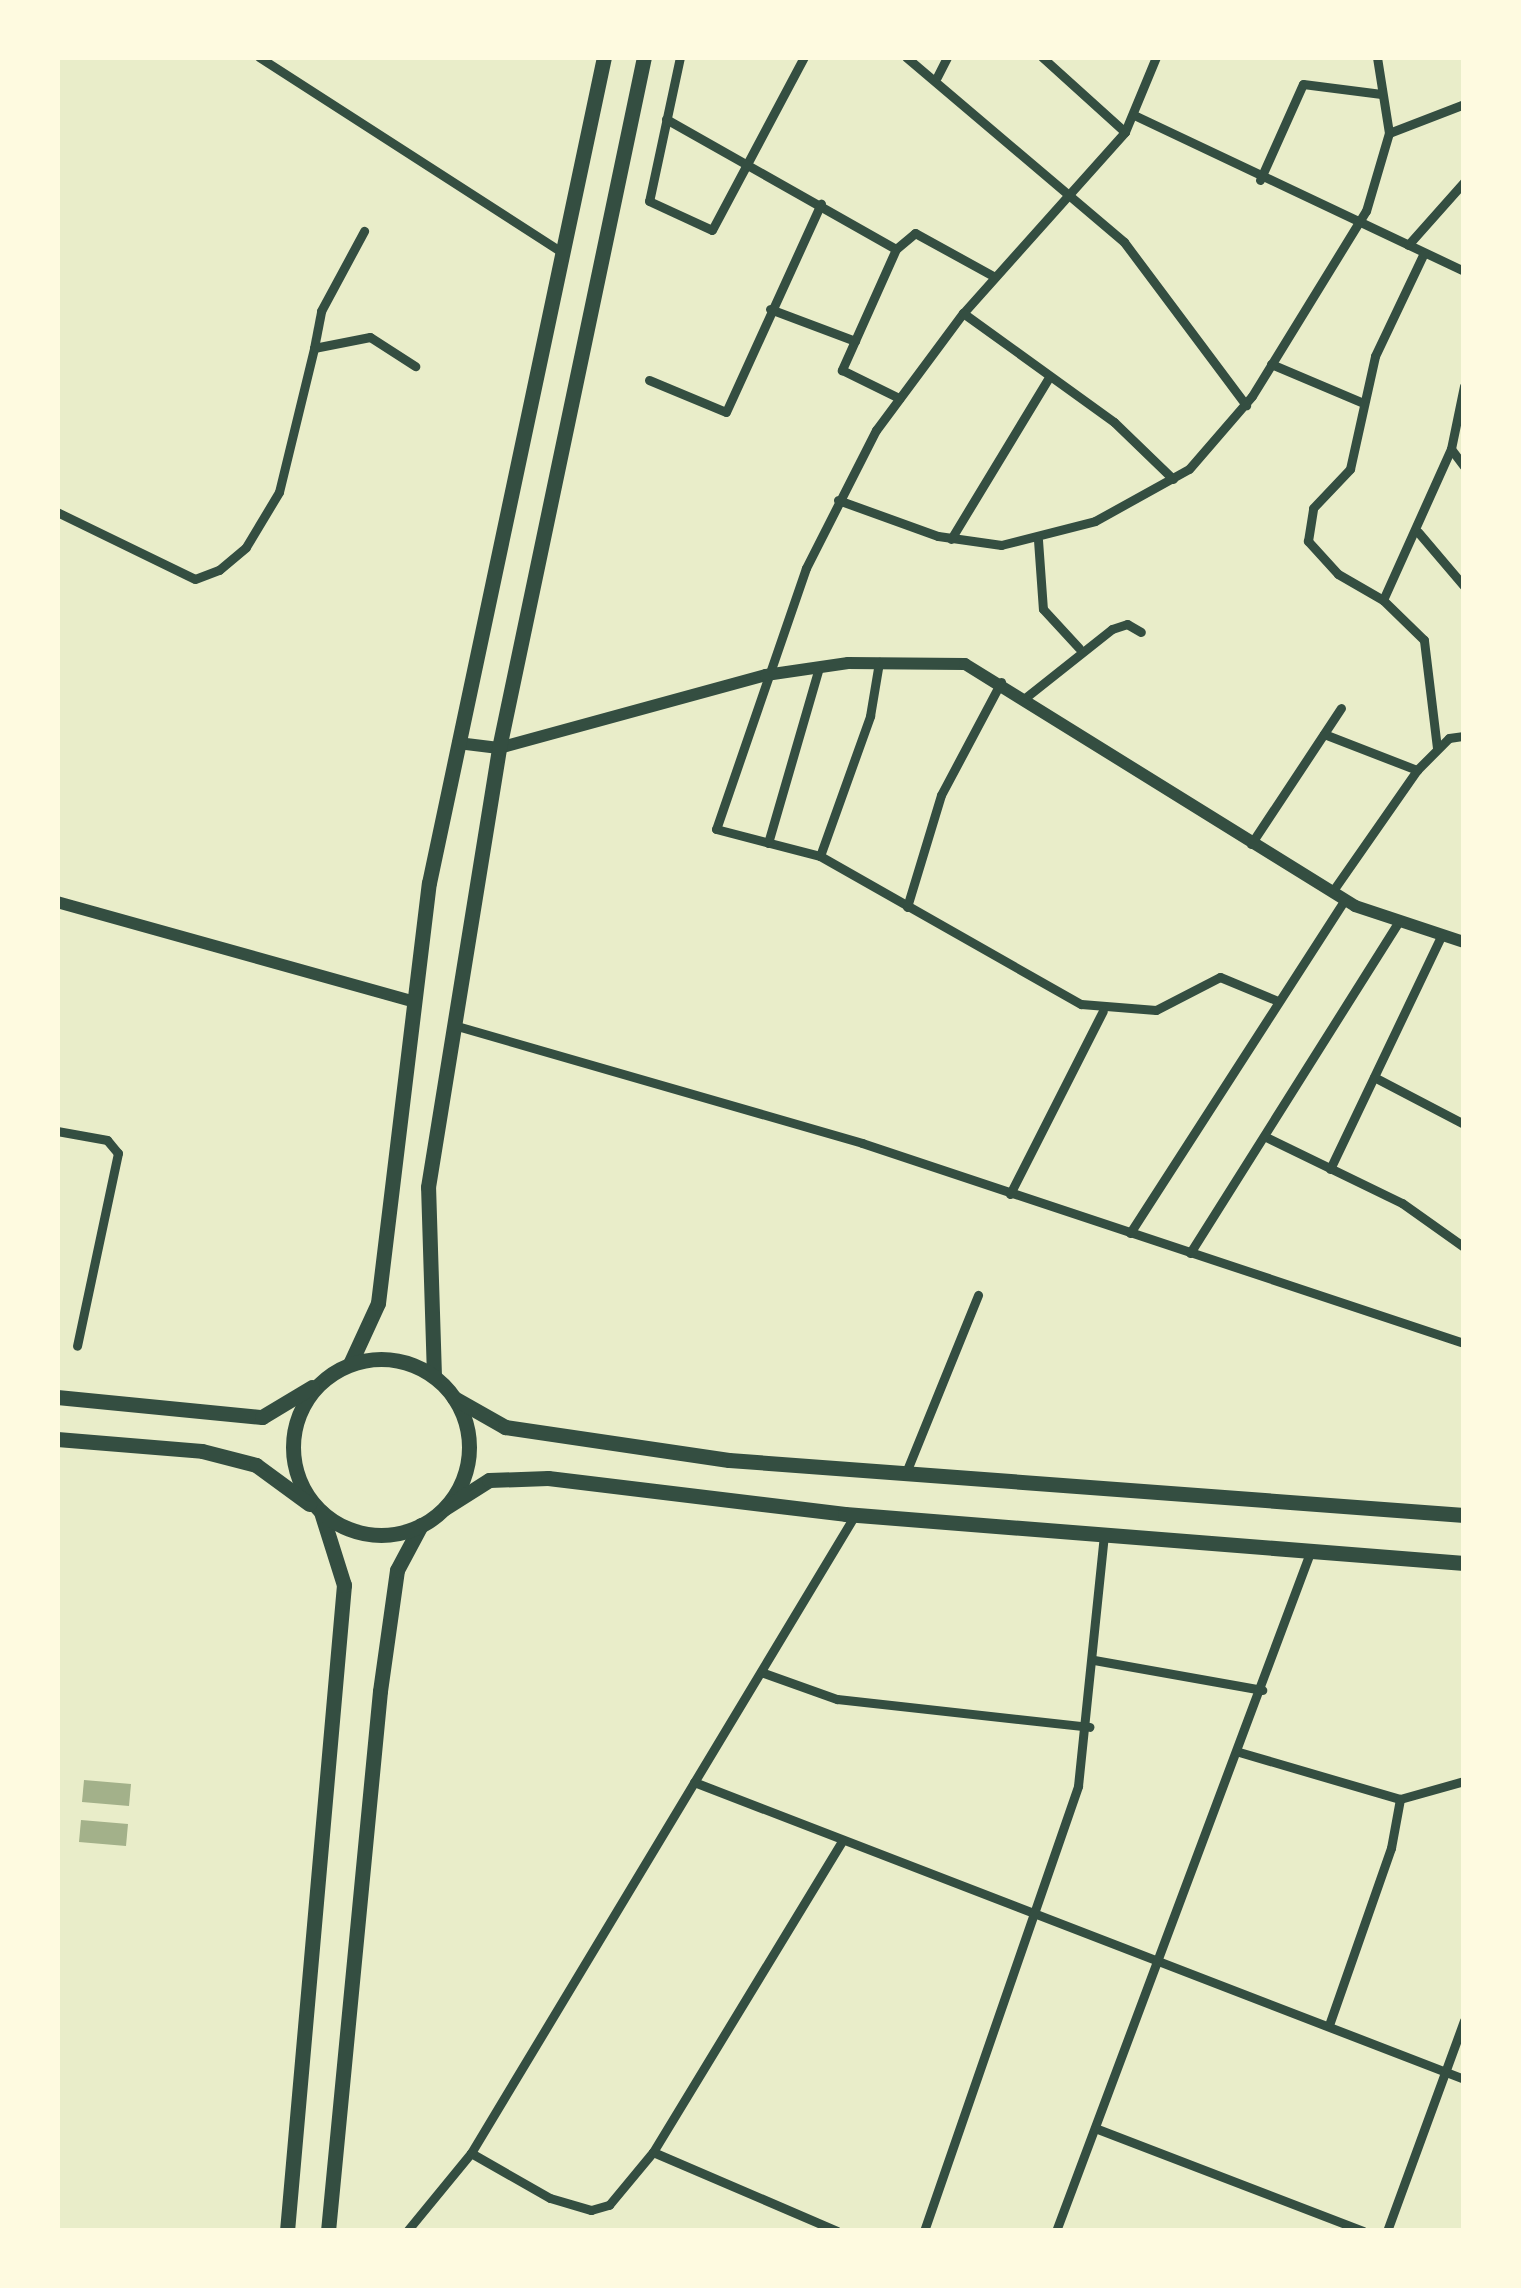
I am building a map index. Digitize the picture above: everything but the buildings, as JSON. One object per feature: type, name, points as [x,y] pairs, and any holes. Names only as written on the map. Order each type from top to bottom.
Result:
[{"type":"main road","points":[[350,1364],[378,1303],[412,1000],[458,742],[604,57]]},
{"type":"main road","points":[[434,1376],[428,1187],[499,748],[642,58]]},
{"type":"main road","points":[[57,1397],[262,1417],[350,1364],[379,1358],[434,1376],[454,1398],[505,1427],[729,1460],[1464,1515]]},
{"type":"main road","points":[[286,2231],[344,1585],[321,1512],[298,1474],[294,1430],[324,1379]]},
{"type":"main road","points":[[445,1508],[469,1454],[454,1398]]},
{"type":"main road","points":[[57,1439],[202,1451],[256,1465],[321,1512],[369,1534],[421,1526]]},
{"type":"main road","points":[[328,2231],[380,1691],[397,1570],[421,1526],[489,1480],[548,1478],[855,1514],[1464,1563]]},
{"type":"street","points":[[260,57],[562,252]]},
{"type":"street","points":[[680,57],[649,201],[712,230],[752,165],[804,57]]},
{"type":"street","points":[[906,57],[937,77],[1142,262],[1199,351],[1246,405]]},
{"type":"street","points":[[937,77],[947,57]]},
{"type":"street","points":[[1042,57],[1125,132]]},
{"type":"street","points":[[1156,57],[1125,132],[963,313],[899,398],[838,500],[766,675],[716,829],[820,856],[1031,981],[1103,1011],[1156,1010],[1220,977],[1278,1001]]},
{"type":"street","points":[[838,500],[951,539],[1038,540],[1095,521],[1173,479],[1246,405],[1359,224],[1389,133],[1377,57]]},
{"type":"street","points":[[1260,180],[1303,84],[1381,94]]},
{"type":"street","points":[[1389,133],[1464,104]]},
{"type":"street","points":[[1134,115],[1260,180],[1464,271]]},
{"type":"street","points":[[666,119],[896,249]]},
{"type":"street","points":[[1408,245],[1464,182]]},
{"type":"street","points":[[649,380],[726,412],[821,204]]},
{"type":"street","points":[[57,512],[195,579],[219,570],[246,547],[279,492],[321,311],[364,231]]},
{"type":"street","points":[[899,398],[842,370],[896,249],[915,233],[995,277]]},
{"type":"street","points":[[1424,253],[1389,320],[1361,403],[1350,470],[1313,508],[1308,541],[1338,574],[1383,600],[1424,640],[1437,748]]},
{"type":"street","points":[[770,309],[855,341]]},
{"type":"street","points":[[963,313],[1048,379],[1114,422],[1173,479]]},
{"type":"street","points":[[314,348],[370,337],[415,366]]},
{"type":"street","points":[[1271,364],[1361,403]]},
{"type":"street","points":[[951,539],[1048,379]]},
{"type":"street","points":[[1383,600],[1418,532],[1450,448],[1464,386]]},
{"type":"street","points":[[1450,448],[1464,466]]},
{"type":"street","points":[[1418,532],[1464,586]]},
{"type":"street","points":[[1038,540],[1043,609],[1079,648]]},
{"type":"street","points":[[1025,698],[1079,648],[1127,624],[1141,632]]},
{"type":"street","points":[[458,742],[499,748],[766,675],[879,662],[948,661],[1001,682],[1331,892],[1398,923],[1464,942]]},
{"type":"street","points":[[820,856],[870,716],[879,662]]},
{"type":"street","points":[[768,843],[819,667]]},
{"type":"street","points":[[907,908],[940,796],[1001,682]]},
{"type":"street","points":[[1251,844],[1341,708]]},
{"type":"street","points":[[1324,734],[1417,770]]},
{"type":"street","points":[[1331,892],[1417,770],[1437,748],[1464,736]]},
{"type":"street","points":[[1130,1234],[1346,900]]},
{"type":"street","points":[[57,902],[412,1000]]},
{"type":"street","points":[[1190,1253],[1398,923]]},
{"type":"street","points":[[1330,1168],[1440,938]]},
{"type":"street","points":[[1010,1195],[1103,1011]]},
{"type":"street","points":[[457,1026],[862,1143],[1464,1343]]},
{"type":"street","points":[[1374,1077],[1461,1121],[1464,1105]]},
{"type":"street","points":[[57,1131],[107,1140],[118,1153],[77,1346]]},
{"type":"street","points":[[1266,1137],[1402,1203],[1464,1247]]},
{"type":"street","points":[[907,1471],[978,1295]]},
{"type":"street","points":[[407,2231],[471,2153],[855,1514]]},
{"type":"street","points":[[924,2231],[1038,1912],[1089,1727],[1104,1533]]},
{"type":"street","points":[[1056,2231],[1311,1550]]},
{"type":"street","points":[[1094,1660],[1262,1690]]},
{"type":"street","points":[[761,1672],[837,1699],[1089,1727]]},
{"type":"street","points":[[1239,1752],[1400,1799],[1464,1781]]},
{"type":"street","points":[[694,1782],[1464,2079]]},
{"type":"street","points":[[1329,2025],[1391,1849],[1400,1799]]},
{"type":"street","points":[[471,2153],[550,2198],[591,2210],[609,2205],[652,2152],[843,1840]]},
{"type":"street","points":[[1387,2231],[1440,2069],[1464,2020]]},
{"type":"street","points":[[1095,2128],[1363,2231]]},
{"type":"street","points":[[652,2152],[816,2228],[837,2231]]},
{"type":"shaded area","points":[[84,1780],[131,1784],[129,1806],[82,1802]]},
{"type":"shaded area","points":[[81,1820],[128,1824],[126,1846],[79,1842]]}]
